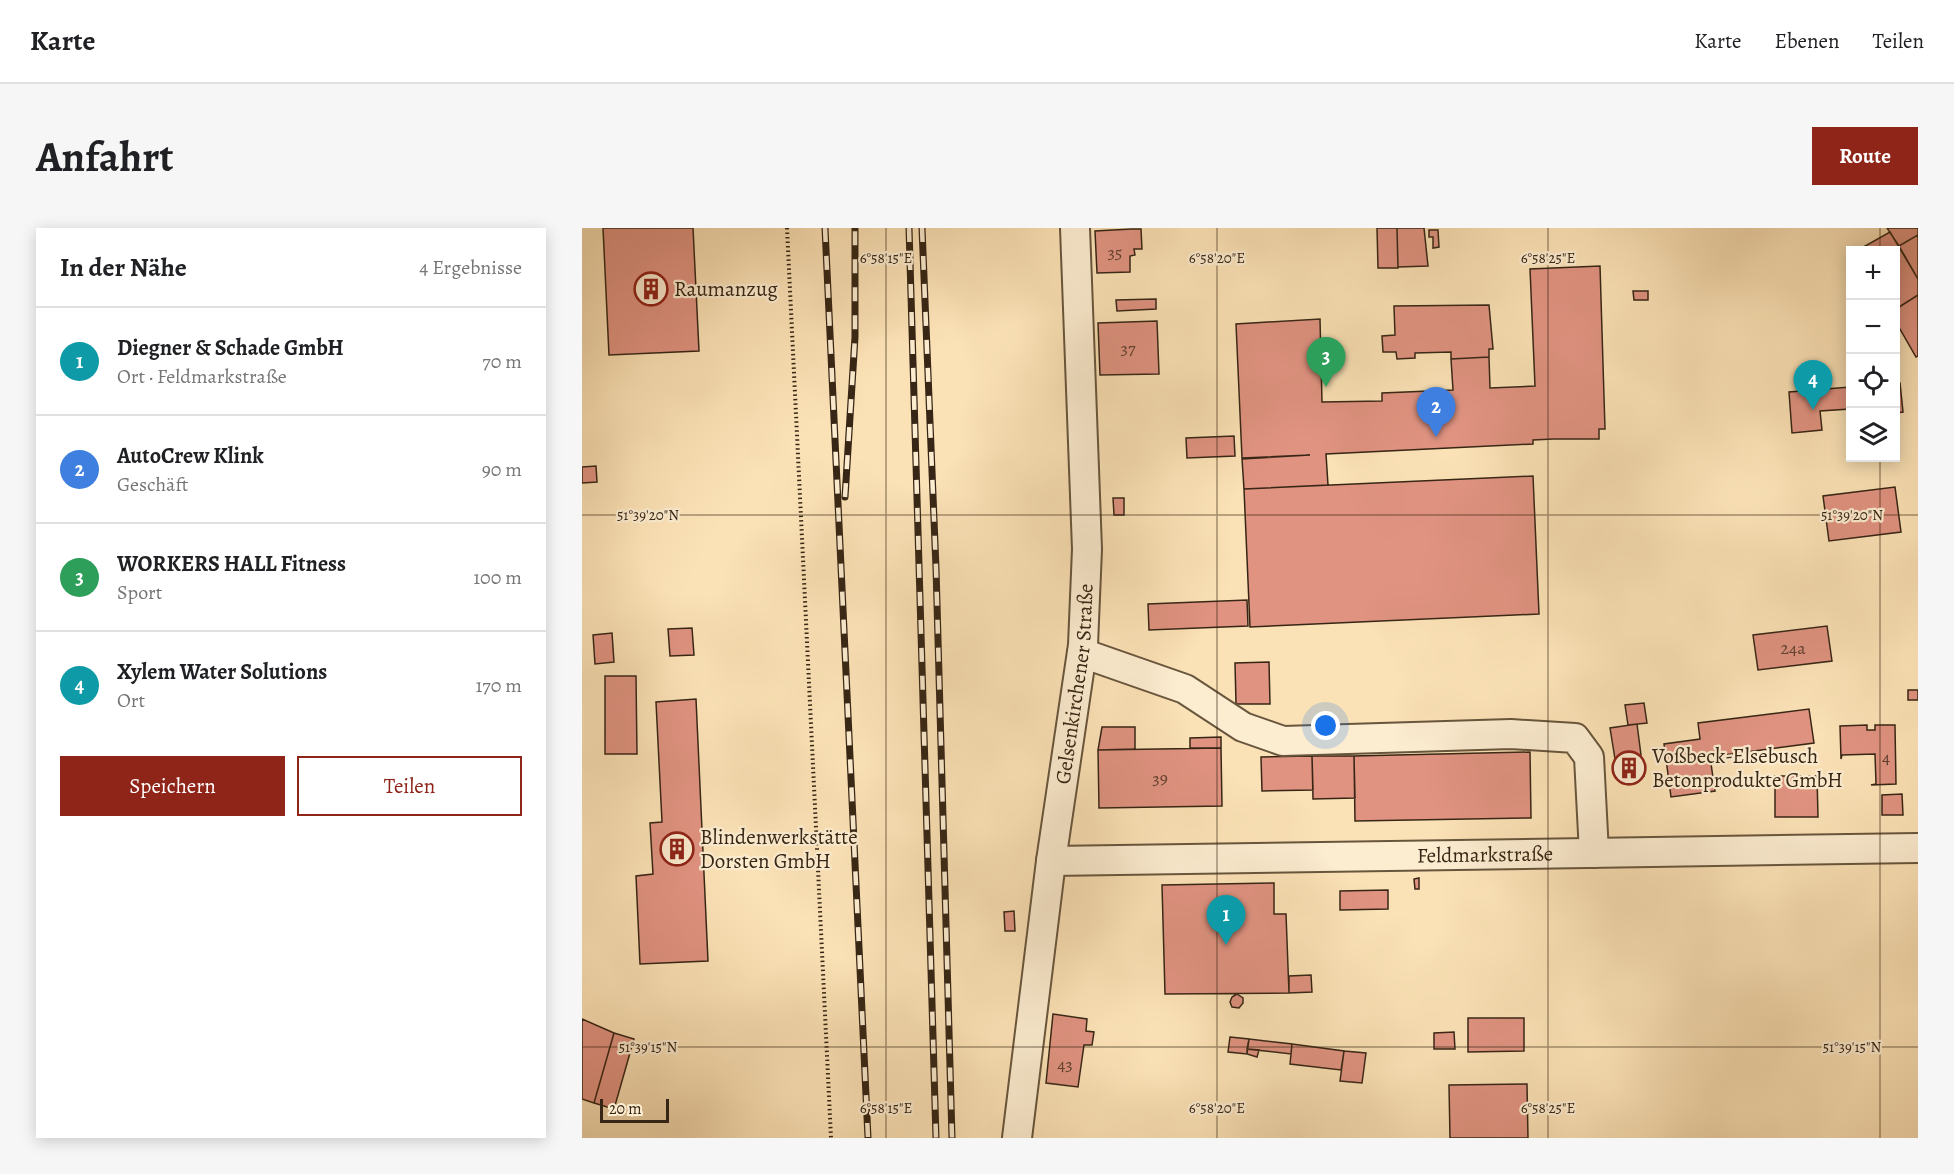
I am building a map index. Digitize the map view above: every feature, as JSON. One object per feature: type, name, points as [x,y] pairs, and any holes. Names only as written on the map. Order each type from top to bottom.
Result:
[{"type":"street","name":"Gelsenkirchener Straße","points":[[1017,1138],[1051,861],[1082,653],[1087,549],[1075,228]]},
{"type":"street","points":[[1082,653],[1185,689],[1244,727],[1283,741],[1511,734],[1575,738],[1589,757],[1594,853]]},
{"type":"street","name":"Feldmarkstraße","points":[[1051,861],[1918,848]]},
{"type":"path","points":[[787,228],[831,1138]]},
{"type":"building","name":"Raumanzug","points":[[603,228],[693,228],[699,351],[609,355]]},
{"type":"building","points":[[1377,228],[1397,228],[1398,268],[1378,268]]},
{"type":"building","points":[[1397,228],[1424,228],[1428,266],[1398,267]]},
{"type":"building","points":[[1887,228],[1918,228],[1918,235],[1899,246]]},
{"type":"building","points":[[1141,229],[1142,249],[1134,249],[1135,255],[1130,256],[1130,272],[1097,273],[1095,231]]},
{"type":"building","points":[[1429,230],[1438,230],[1439,247],[1433,248],[1433,237],[1429,237]]},
{"type":"building","points":[[1890,232],[1898,246],[1865,246]]},
{"type":"building","points":[[1918,235],[1918,279],[1900,246]]},
{"type":"building","points":[[1900,249],[1918,279],[1918,295],[1900,306]]},
{"type":"building","points":[[1600,266],[1605,429],[1599,429],[1599,439],[1533,440],[1533,444],[1326,454],[1328,485],[1244,489],[1242,459],[1310,455],[1242,458],[1236,324],[1320,319],[1322,402],[1382,401],[1382,393],[1453,390],[1451,359],[1489,357],[1490,388],[1535,386],[1530,269]]},
{"type":"building","points":[[1633,291],[1648,291],[1648,300],[1634,300]]},
{"type":"building","points":[[1918,295],[1918,356],[1916,357],[1900,329],[1900,306]]},
{"type":"building","points":[[1156,299],[1156,309],[1117,311],[1116,300]]},
{"type":"building","points":[[1489,305],[1493,349],[1489,349],[1489,357],[1451,359],[1451,352],[1415,353],[1415,358],[1397,359],[1396,352],[1383,352],[1382,336],[1395,335],[1394,306]]},
{"type":"building","points":[[1157,321],[1159,374],[1100,375],[1098,323]]},
{"type":"building","points":[[1900,383],[1903,412],[1900,412]]},
{"type":"building","points":[[1846,387],[1846,409],[1820,411],[1822,430],[1792,433],[1789,392]]},
{"type":"building","points":[[1234,436],[1235,456],[1187,458],[1186,438]]},
{"type":"building","points":[[596,466],[597,482],[582,483],[582,467]]},
{"type":"building","points":[[1533,476],[1539,614],[1250,627],[1244,489]]},
{"type":"building","points":[[1895,487],[1901,532],[1829,541],[1823,496]]},
{"type":"building","points":[[1113,498],[1124,498],[1124,515],[1114,515]]},
{"type":"building","points":[[1247,600],[1248,626],[1149,630],[1148,604]]},
{"type":"building","points":[[1827,626],[1832,661],[1758,670],[1753,635]]},
{"type":"building","points":[[692,628],[694,655],[670,656],[668,629]]},
{"type":"building","points":[[612,633],[614,662],[595,664],[593,635]]},
{"type":"building","points":[[1269,662],[1270,704],[1236,704],[1235,663]]},
{"type":"building","points":[[605,676],[636,676],[637,754],[605,754]]},
{"type":"building","points":[[1908,690],[1918,690],[1918,700],[1908,700]]},
{"type":"building","name":"Blindenwerkstätte Dorsten GmbH","points":[[696,699],[708,961],[640,964],[636,876],[653,874],[650,823],[662,822],[656,702]]},
{"type":"building","points":[[1644,703],[1647,723],[1628,725],[1625,705]]},
{"type":"building","points":[[1809,709],[1814,743],[1710,757],[1715,791],[1671,797],[1664,744],[1700,739],[1698,723]]},
{"type":"building","points":[[1637,724],[1641,755],[1615,759],[1610,728]]},
{"type":"building","points":[[1867,725],[1867,730],[1875,730],[1875,725],[1895,725],[1896,784],[1871,785],[1876,784],[1875,754],[1842,755],[1841,759],[1840,726]]},
{"type":"building","points":[[1102,727],[1135,727],[1135,749],[1098,750]]},
{"type":"building","points":[[1221,737],[1221,748],[1190,748],[1190,738]]},
{"type":"building","points":[[1221,748],[1222,806],[1099,808],[1098,750]]},
{"type":"building","points":[[1530,752],[1531,818],[1355,821],[1354,756]]},
{"type":"building","name":"Voßbeck-Elsebusch Betonprodukte GmbH","points":[[1641,755],[1644,776],[1618,780],[1615,759]]},
{"type":"building","points":[[1312,756],[1354,756],[1355,798],[1313,799]]},
{"type":"building","points":[[1312,756],[1313,790],[1262,791],[1261,757]]},
{"type":"building","points":[[1775,776],[1817,776],[1818,817],[1775,817]]},
{"type":"building","points":[[1902,794],[1903,815],[1882,815],[1882,795]]},
{"type":"building","points":[[1419,878],[1419,889],[1415,889],[1414,879]]},
{"type":"building","points":[[1274,883],[1274,914],[1286,914],[1289,993],[1165,994],[1162,885]]},
{"type":"building","points":[[1388,890],[1388,909],[1340,910],[1340,891]]},
{"type":"building","points":[[1014,911],[1015,931],[1005,931],[1004,912]]},
{"type":"building","points":[[1311,975],[1312,992],[1289,993],[1289,976]]},
{"type":"building","points":[[1237,994],[1243,998],[1243,1003],[1239,1008],[1232,1007],[1230,1002]]},
{"type":"building","points":[[1053,1014],[1087,1019],[1086,1031],[1094,1032],[1092,1045],[1084,1045],[1078,1087],[1046,1083]]},
{"type":"building","points":[[1468,1018],[1524,1018],[1524,1051],[1468,1052]]},
{"type":"building","points":[[582,1019],[614,1033],[594,1103],[582,1099]]},
{"type":"building","points":[[1454,1032],[1455,1049],[1434,1049],[1434,1033]]},
{"type":"building","points":[[614,1033],[634,1039],[614,1109],[594,1103]]},
{"type":"building","points":[[1230,1037],[1249,1039],[1247,1054],[1228,1052]]},
{"type":"building","points":[[1249,1039],[1292,1044],[1291,1054],[1247,1049]]},
{"type":"building","points":[[1292,1044],[1344,1051],[1341,1070],[1290,1064]]},
{"type":"building","points":[[1247,1049],[1259,1050],[1257,1057],[1247,1054]]},
{"type":"building","points":[[1344,1051],[1366,1053],[1362,1083],[1340,1081]]},
{"type":"building","points":[[1527,1084],[1528,1138],[1450,1138],[1449,1085]]},
{"type":"railway","points":[[825,228],[868,1138]]},
{"type":"railway","points":[[845,497],[855,337],[855,228]]},
{"type":"railway","points":[[909,228],[936,1138]]},
{"type":"railway","points":[[922,228],[936,568],[952,1138]]},
{"type":"place","name":"Raumanzug","points":[[651,289]]},
{"type":"place","name":"WORKERS HALL Fitness","points":[[1326,387]]},
{"type":"place","name":"Xylem Water Solutions","points":[[1813,410]]},
{"type":"place","name":"AutoCrew Klink","points":[[1436,437]]},
{"type":"place","name":"Voßbeck-Elsebusch Betonprodukte GmbH","points":[[1629,768]]},
{"type":"place","name":"Blindenwerkstätte Dorsten GmbH","points":[[677,849]]},
{"type":"place","name":"Diegner & Schade GmbH","points":[[1226,945]]}]
